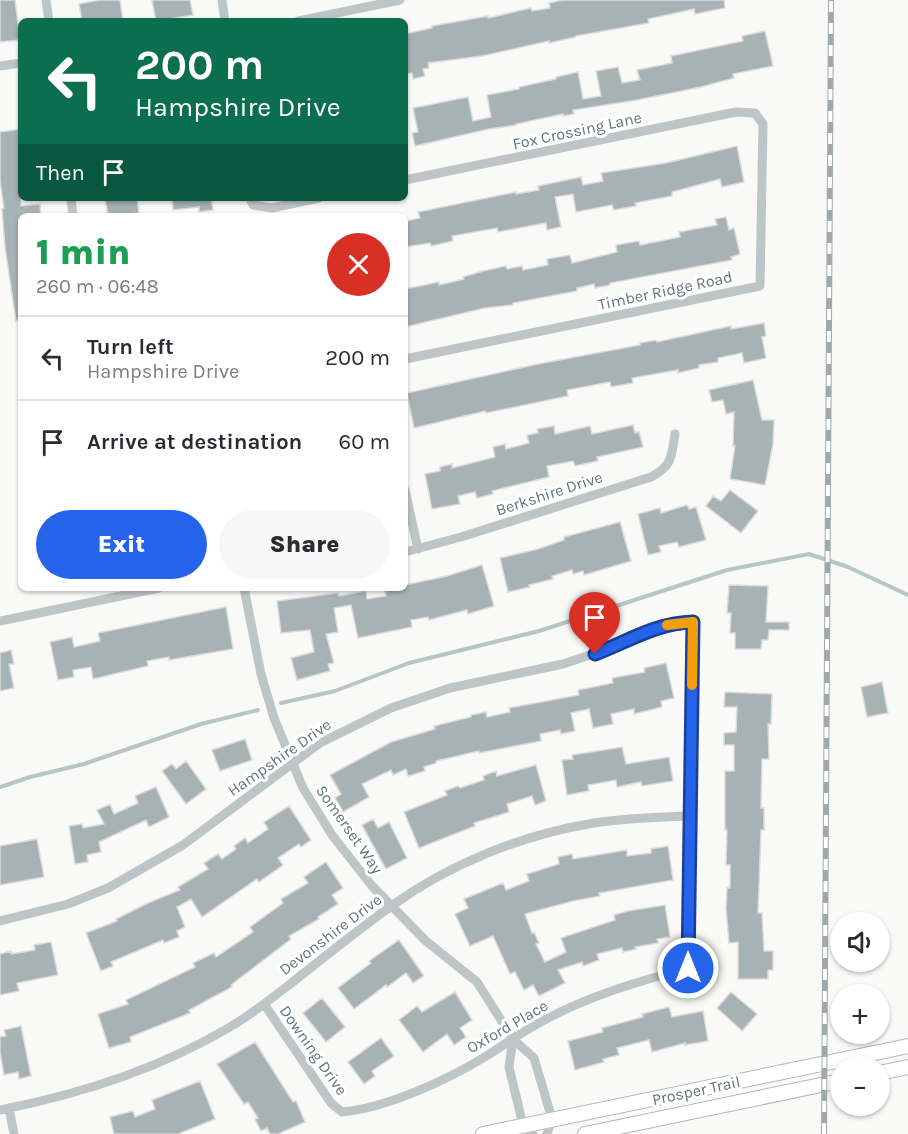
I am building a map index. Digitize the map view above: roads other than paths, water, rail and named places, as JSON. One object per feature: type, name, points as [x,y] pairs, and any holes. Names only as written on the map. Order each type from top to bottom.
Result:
[{"type":"main road","name":"Prosper Trail","points":[[483,1134],[528,1130],[552,1119],[908,1046]]},
{"type":"main road","points":[[890,1071],[908,1067]]},
{"type":"main road","name":"Prosper Trail","points":[[585,1134],[830,1083]]},
{"type":"street","points":[[46,0],[49,18]]},
{"type":"street","points":[[222,0],[225,18]]},
{"type":"street","points":[[313,18],[400,0]]},
{"type":"street","points":[[0,66],[18,63]]},
{"type":"street","name":"Fox Crossing Lane","points":[[408,179],[736,112],[755,113]]},
{"type":"street","name":"Timber Ridge Road","points":[[408,358],[760,286],[763,124],[755,113]]},
{"type":"street","points":[[251,202],[272,208],[305,201]]},
{"type":"street","name":"Berkshire Drive","points":[[408,551],[651,477],[670,463],[675,434]]},
{"type":"street","points":[[408,504],[418,549]]},
{"type":"street","points":[[0,621],[145,591]]},
{"type":"street","name":"Somerset Way","points":[[245,591],[274,718],[303,788],[332,835],[365,878],[426,941],[477,982],[513,1039],[534,1058],[552,1119]]},
{"type":"street","name":"Hampshire Drive","points":[[0,921],[68,904],[108,888],[183,845],[291,762],[342,731],[392,708],[450,688],[563,664],[620,645],[661,626],[693,622],[689,816]]},
{"type":"street","name":"Devonshire Drive","points":[[4,1109],[92,1088],[162,1062],[212,1038],[264,1004],[391,906],[444,873],[474,859],[534,837],[594,823],[689,816]]},
{"type":"street","name":"Oxford Place","points":[[342,1112],[385,1102],[436,1082],[462,1070],[562,1011],[612,990],[688,968],[689,816]]},
{"type":"street","name":"Downing Drive","points":[[264,1004],[331,1104],[342,1112]]},
{"type":"street","points":[[513,1039],[509,1067],[528,1130]]},
{"type":"street","points":[[4,1109],[14,1134]]},
{"type":"street","points":[[547,1134],[552,1119]]},
{"type":"waterway","points":[[281,703],[335,691],[409,663],[539,631],[727,570],[809,554],[848,567],[908,595]]},
{"type":"waterway","points":[[0,787],[84,764],[201,724],[258,710]]},
{"type":"railway","points":[[824,1134],[831,0]]}]
